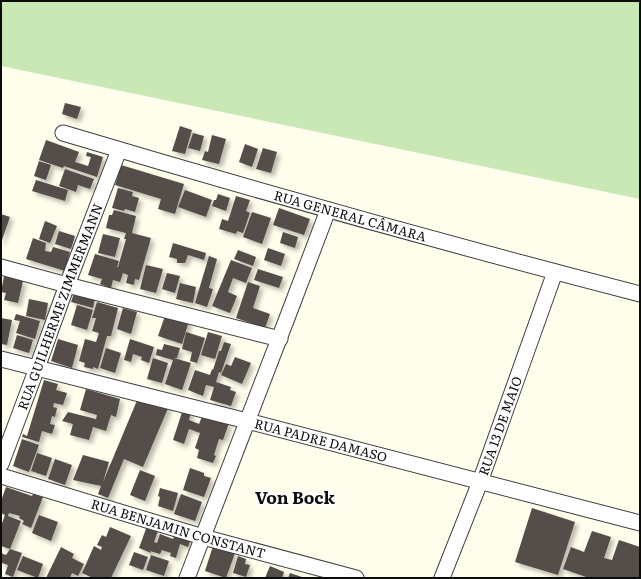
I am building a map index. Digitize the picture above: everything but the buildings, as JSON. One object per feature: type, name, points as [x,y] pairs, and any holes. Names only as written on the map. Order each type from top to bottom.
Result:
[{"type":"street","name":"RUA GENERAL CÂMARA","points":[[63,133],[328,210],[640,294]]},
{"type":"street","name":"RUA GUILHERME ZIMMERMANN","points":[[1,464],[119,150]]},
{"type":"street","points":[[187,578],[280,339],[328,210]]},
{"type":"street","points":[[1,267],[280,339]]},
{"type":"street","name":"RUA 13 DE MAIO","points":[[442,578],[480,482],[555,272]]},
{"type":"street","name":"RUA PADRE DAMASO","points":[[1,359],[640,523]]},
{"type":"street","name":"RUA BENJAMIN CONSTANT","points":[[1,476],[203,537],[356,578]]},
{"type":"green space","points":[[1,1],[640,1],[640,199],[1,66]]},
{"type":"district","name":"Von Bock","points":[[295,498]]}]
